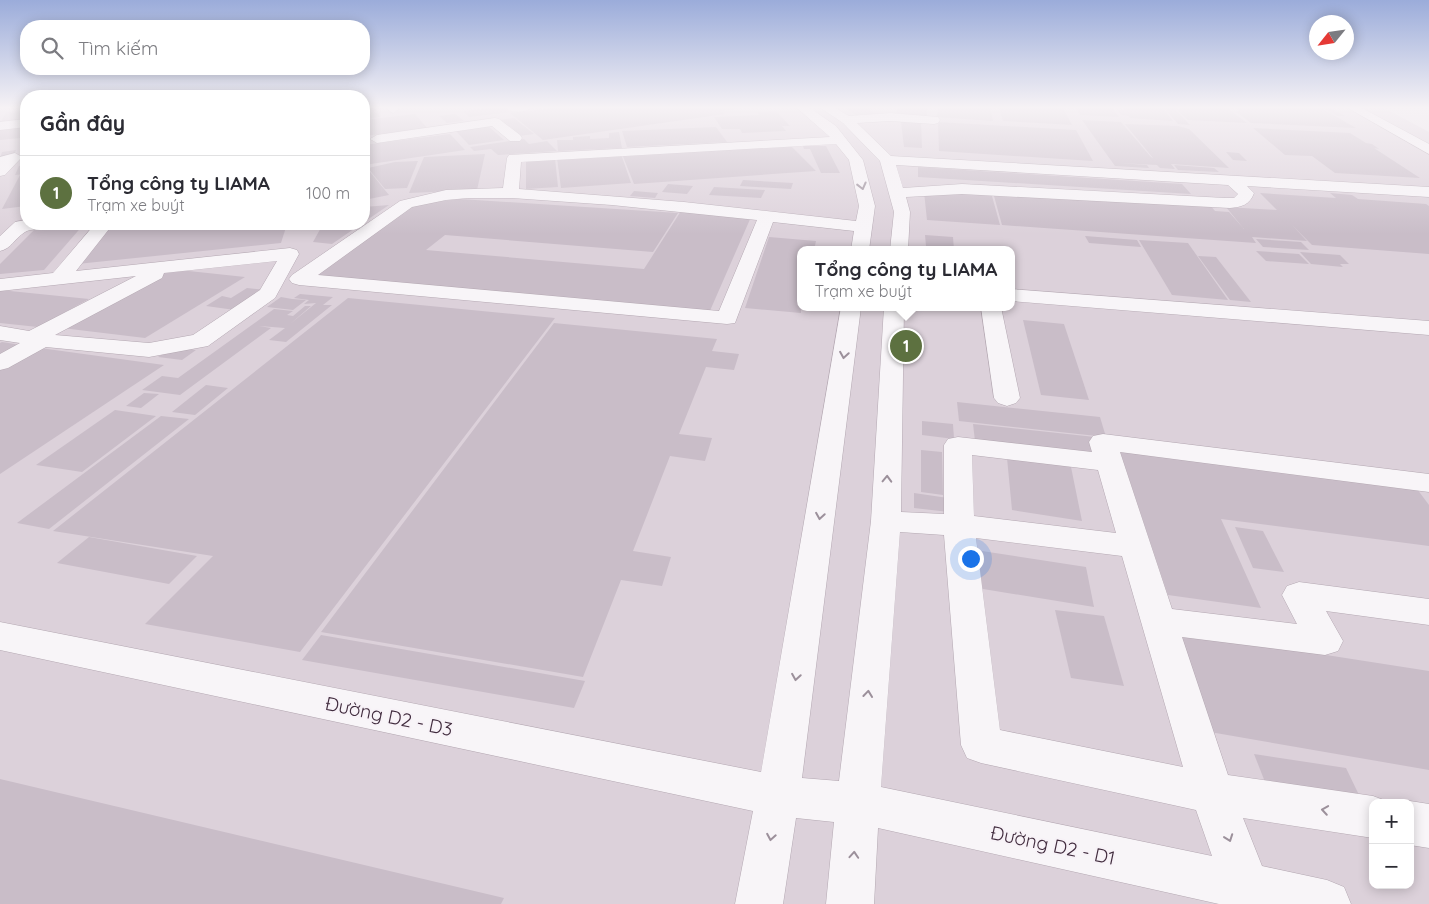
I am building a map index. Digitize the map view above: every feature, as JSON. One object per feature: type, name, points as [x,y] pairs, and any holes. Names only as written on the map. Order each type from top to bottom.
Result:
[{"type":"street","points":[[0,161],[12,150]]},
{"type":"street","points":[[0,172],[14,150]]},
{"type":"street","points":[[511,189],[514,158],[653,150]]},
{"type":"street","points":[[848,150],[856,160],[867,206],[861,246]]},
{"type":"street","points":[[876,150],[886,160],[902,212],[898,246]]},
{"type":"street","points":[[886,160],[1429,192]]},
{"type":"street","points":[[896,193],[962,189],[1216,204],[1242,202],[1246,193],[1233,181]]},
{"type":"street","points":[[370,229],[406,204],[423,198],[510,193],[631,201],[863,227]]},
{"type":"street","points":[[9,216],[20,215]]},
{"type":"street","points":[[369,230],[299,279],[727,318],[767,216]]},
{"type":"street","points":[[0,246],[20,227]]},
{"type":"street","points":[[59,278],[99,230]]},
{"type":"street","points":[[0,285],[290,254],[268,294],[200,341],[150,350],[0,334]]},
{"type":"street","points":[[0,364],[38,338],[170,266]]},
{"type":"street","points":[[1015,295],[1429,328]]},
{"type":"street","points":[[759,904],[778,796],[850,311]]},
{"type":"street","points":[[850,904],[886,520],[894,311]]},
{"type":"street","points":[[992,311],[1007,398]]},
{"type":"street","points":[[1246,887],[1212,793],[1103,442],[1429,483]]},
{"type":"street","points":[[1109,463],[958,445],[959,525],[981,745],[1212,793],[1369,816]]},
{"type":"street","points":[[886,520],[959,525],[1136,547]]},
{"type":"street","points":[[1159,621],[1325,641],[1299,595],[1429,612]]},
{"type":"street","name":"Đường D2 - D3","points":[[0,636],[778,796]]},
{"type":"street","name":"Đường D2 - D1","points":[[778,796],[858,803],[1327,904]]},
{"type":"street","points":[[1414,824],[1429,826]]},
{"type":"shaded area","points":[[0,150],[20,150],[20,230],[370,230],[370,150],[1429,150],[1429,904],[0,904]]},
{"type":"building","points":[[16,150],[13,156],[0,158],[2,152]]},
{"type":"building","points":[[370,150],[464,150],[370,164]]},
{"type":"building","points":[[492,150],[557,151],[498,155]]},
{"type":"building","points":[[686,150],[795,150],[816,171],[634,184],[622,154]]},
{"type":"building","points":[[811,150],[828,150],[840,173],[821,173]]},
{"type":"building","points":[[1087,150],[1093,161],[939,151]]},
{"type":"building","points":[[1104,150],[1145,150],[1153,158],[1147,150],[1211,150],[1229,168],[1171,164],[1175,169],[1160,168],[1157,165],[1119,163],[1147,165],[1149,168],[1115,166]]},
{"type":"building","points":[[1279,150],[1377,150],[1420,178],[1335,173],[1312,156],[1285,155]]},
{"type":"building","points":[[1226,152],[1239,153],[1247,161],[1233,160]]},
{"type":"building","points":[[485,154],[477,190],[409,193],[424,157]]},
{"type":"building","points":[[621,154],[631,183],[561,188],[557,158]]},
{"type":"building","points":[[555,158],[558,187],[526,189],[526,160]]},
{"type":"building","points":[[418,161],[407,188],[385,189],[370,170],[370,168],[395,162]]},
{"type":"building","points":[[1174,165],[1214,168],[1219,172],[1178,170]]},
{"type":"building","points":[[19,166],[20,175],[15,175]]},
{"type":"building","points":[[918,167],[1182,184],[1191,194],[918,177]]},
{"type":"building","points":[[370,172],[389,195],[370,199]]},
{"type":"building","points":[[20,175],[20,207],[2,209]]},
{"type":"building","points":[[743,180],[793,183],[791,189],[740,186]]},
{"type":"building","points":[[668,184],[693,186],[687,194],[662,192]]},
{"type":"building","points":[[714,187],[765,190],[761,198],[709,195]]},
{"type":"building","points":[[959,189],[1210,205],[1215,211],[1229,212],[1244,229],[1226,207],[1277,210],[1260,193],[1336,198],[1330,193],[1352,195],[1358,199],[1426,204],[1429,206],[1429,254],[1312,245],[1292,225],[1307,241],[1252,237],[1256,243],[1002,225],[994,196],[992,196],[1000,225],[927,220],[924,192],[960,194]]},
{"type":"building","points":[[634,191],[658,193],[655,198],[630,196]]},
{"type":"building","points":[[460,199],[678,213],[653,252],[445,235],[426,250],[644,269],[681,211],[751,217],[709,313],[309,275],[409,205]]},
{"type":"building","points":[[389,205],[370,218],[370,207]]},
{"type":"building","points":[[34,230],[79,230],[44,270],[0,274],[0,264]]},
{"type":"building","points":[[105,230],[285,230],[281,243],[77,264]]},
{"type":"building","points":[[320,230],[352,230],[332,244],[313,242]]},
{"type":"building","points":[[925,235],[953,237],[954,246],[926,246]]},
{"type":"building","points":[[1085,236],[1137,240],[1141,247],[1089,243]]},
{"type":"building","points":[[769,237],[816,241],[815,246],[797,246],[797,311],[801,311],[801,313],[745,308]]},
{"type":"building","points":[[1256,239],[1301,242],[1309,250],[1263,247]]},
{"type":"building","points":[[1139,240],[1188,243],[1228,300],[1172,295]]},
{"type":"building","points":[[1256,251],[1299,254],[1309,264],[1266,261]]},
{"type":"building","points":[[1300,252],[1340,255],[1349,264],[1340,264],[1343,267],[1311,264]]},
{"type":"building","points":[[1198,256],[1216,257],[1251,302],[1230,300]]},
{"type":"building","points":[[170,269],[245,277],[145,338],[62,328]]},
{"type":"building","points":[[247,288],[266,290],[235,310],[206,306],[222,296],[231,298]]},
{"type":"building","points":[[0,290],[89,299],[38,327],[0,323]]},
{"type":"building","points":[[300,294],[333,297],[323,305],[332,305],[286,342],[269,340],[285,328],[259,326],[271,328],[180,395],[142,390],[162,376],[178,378],[274,309],[293,311],[287,315],[293,316],[305,306],[311,306],[290,324],[316,303],[304,304],[309,300],[294,298]]},
{"type":"building","points":[[281,297],[306,300],[293,310],[267,307]]},
{"type":"building","points":[[348,298],[555,318],[300,652],[145,624],[213,556],[53,531]]},
{"type":"building","points":[[1023,320],[1064,324],[1089,400],[1041,395]]},
{"type":"building","points":[[554,323],[717,339],[712,351],[739,354],[734,370],[706,367],[679,434],[712,438],[705,461],[670,456],[633,551],[671,557],[662,586],[621,580],[583,677],[321,632]]},
{"type":"building","points":[[0,343],[27,346],[0,360]]},
{"type":"building","points":[[40,348],[164,365],[0,474],[0,366]]},
{"type":"building","points":[[173,348],[196,350],[182,360],[158,357]]},
{"type":"building","points":[[206,385],[228,388],[195,415],[172,412]]},
{"type":"building","points":[[144,393],[159,394],[141,408],[126,406]]},
{"type":"building","points":[[957,402],[1100,417],[1106,437],[959,421]]},
{"type":"building","points":[[115,410],[156,416],[82,472],[36,465]]},
{"type":"building","points":[[161,416],[189,419],[49,529],[17,523]]},
{"type":"building","points":[[922,421],[953,424],[954,439],[922,435]]},
{"type":"building","points":[[973,424],[1095,437],[1100,455],[975,441]]},
{"type":"building","points":[[921,450],[942,452],[943,495],[921,492]]},
{"type":"building","points":[[1120,451],[1414,485],[1429,505],[1429,546],[1221,519],[1261,608],[1168,595]]},
{"type":"building","points":[[1007,458],[1071,467],[1082,521],[1012,510]]},
{"type":"building","points":[[914,493],[948,498],[949,512],[914,508]]},
{"type":"building","points":[[1235,527],[1263,531],[1284,572],[1253,568]]},
{"type":"building","points":[[89,537],[197,556],[169,584],[57,563]]},
{"type":"building","points":[[969,549],[1086,567],[1094,607],[971,587]]},
{"type":"building","points":[[1055,610],[1104,616],[1124,686],[1071,678]]},
{"type":"building","points":[[1178,632],[1429,671],[1429,770],[1210,732]]},
{"type":"building","points":[[321,635],[585,681],[574,708],[302,660]]},
{"type":"building","points":[[1254,754],[1346,768],[1360,797],[1265,782]]},
{"type":"building","points":[[0,779],[504,898],[501,904],[0,904]]},
{"type":"place","name":"Tổng công ty LIAMA","points":[[906,346]]}]
